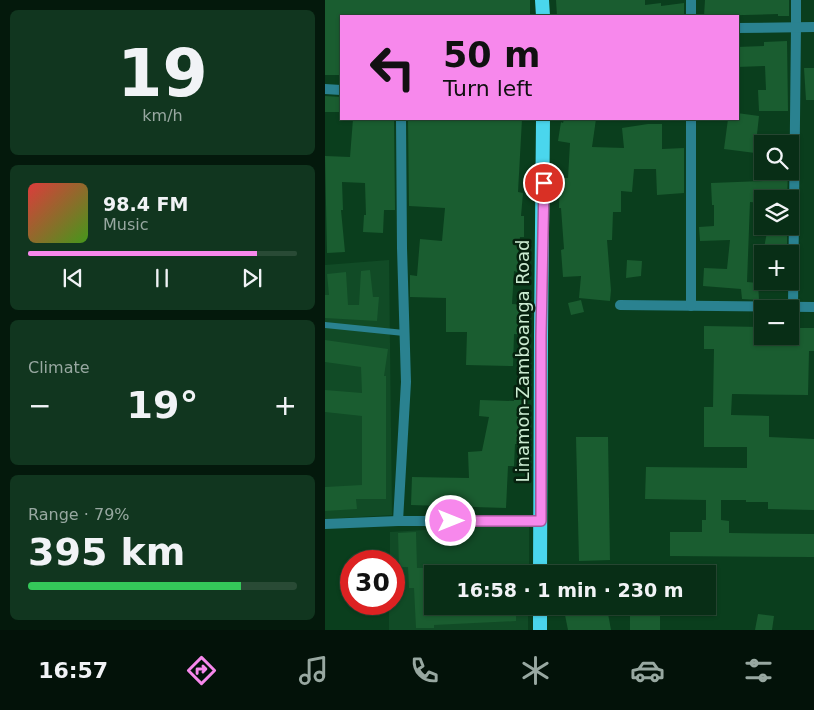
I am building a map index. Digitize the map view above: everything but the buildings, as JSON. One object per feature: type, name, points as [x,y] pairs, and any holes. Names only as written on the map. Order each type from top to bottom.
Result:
[{"type":"highway","points":[[542,0],[543,15]]},
{"type":"highway","name":"Linamon-Zamboanga Road","points":[[540,565],[543,120]]},
{"type":"highway","points":[[540,615],[540,630]]},
{"type":"street","points":[[691,0],[691,15]]},
{"type":"street","points":[[793,300],[796,0]]},
{"type":"street","points":[[739,28],[814,27]]},
{"type":"street","points":[[325,89],[340,90]]},
{"type":"street","points":[[398,521],[406,382],[401,248],[401,120]]},
{"type":"street","points":[[691,120],[691,306]]},
{"type":"street","points":[[621,305],[754,307]]},
{"type":"street","points":[[799,307],[814,307]]},
{"type":"street","points":[[325,524],[398,521],[541,521]]},
{"type":"lane","points":[[325,326],[404,332]]},
{"type":"shaded area","points":[[389,260],[392,515],[325,519],[325,265]]},
{"type":"shaded area","points":[[529,524],[529,565],[424,565],[424,615],[528,615],[528,630],[389,630],[389,615],[405,615],[405,550],[390,550],[390,532]]},
{"type":"route","points":[[451,521],[541,521],[541,336],[544,183]]}]
